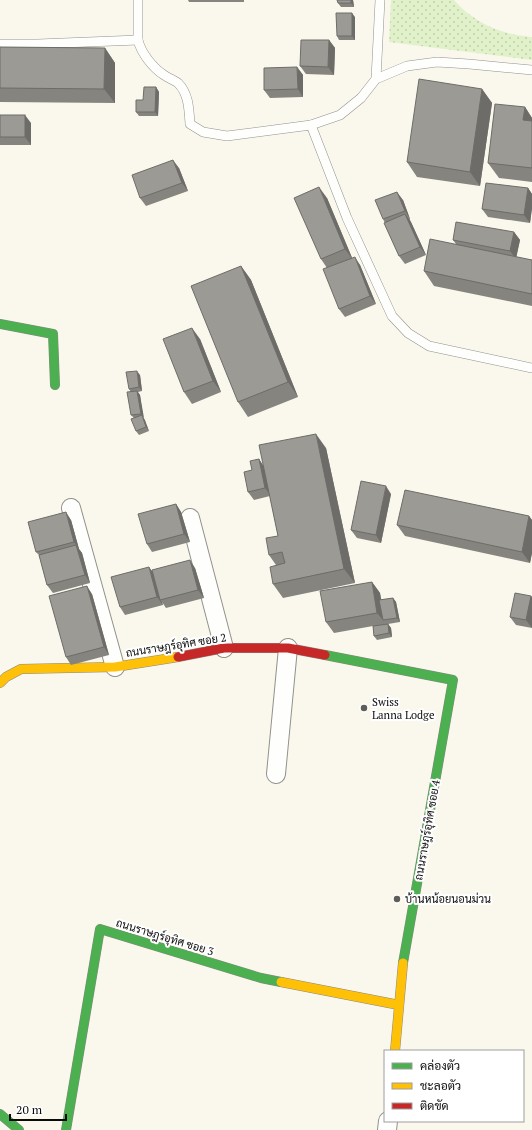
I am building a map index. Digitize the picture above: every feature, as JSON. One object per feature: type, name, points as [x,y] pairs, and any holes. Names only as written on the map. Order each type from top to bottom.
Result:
[{"type":"street","points":[[0,324],[53,334],[55,385]]},
{"type":"street","points":[[71,508],[115,667]]},
{"type":"street","points":[[190,518],[224,648]]},
{"type":"street","name":"ถนนราษฎร์อุทิศ ซอย 2","points":[[0,683],[6,677],[21,669],[115,667],[224,648],[288,648],[453,680]]},
{"type":"street","points":[[276,774],[288,648]]},
{"type":"street","name":"ถนนราษฎร์อุทิศ ซอย 4","points":[[394,1050],[402,968],[453,680]]},
{"type":"street","name":"ถนนราษฎร์อุทิศ ซอย 3","points":[[66,1130],[100,929],[261,978],[399,1005]]},
{"type":"street","points":[[0,1114],[20,1130]]},
{"type":"lane","points":[[138,0],[139,46],[149,61],[164,75],[178,83],[187,97],[190,124],[203,132],[227,136],[311,125],[340,115],[361,98],[376,79],[407,66],[437,62],[532,70]]},
{"type":"lane","points":[[376,79],[380,0]]},
{"type":"lane","points":[[0,44],[138,40]]},
{"type":"lane","points":[[311,125],[347,218],[392,316],[408,333],[429,346],[532,368]]},
{"type":"green space","points":[[391,0],[454,0],[470,15],[489,26],[510,34],[532,37],[532,60],[389,42]]},
{"type":"building","points":[[337,0],[351,0],[351,3],[338,3]]},
{"type":"building","points":[[336,13],[352,13],[352,36],[337,36]]},
{"type":"building","points":[[301,40],[329,40],[328,67],[300,66]]},
{"type":"building","points":[[0,47],[105,48],[104,89],[0,88]]},
{"type":"building","points":[[297,67],[298,89],[264,90],[264,68]]},
{"type":"building","points":[[419,79],[482,89],[470,172],[407,162]]},
{"type":"building","points":[[144,87],[156,87],[155,112],[136,112],[136,100],[143,100]]},
{"type":"building","points":[[495,104],[525,107],[523,120],[532,121],[532,168],[488,163]]},
{"type":"building","points":[[0,115],[25,115],[25,137],[0,137]]},
{"type":"building","points":[[173,160],[182,183],[140,198],[132,175]]},
{"type":"building","points":[[486,183],[528,188],[524,215],[482,209]]},
{"type":"building","points":[[319,187],[345,249],[321,259],[294,198]]},
{"type":"building","points":[[397,192],[405,211],[383,219],[375,200]]},
{"type":"building","points":[[405,214],[420,247],[399,256],[384,223]]},
{"type":"building","points":[[456,222],[514,232],[510,251],[453,240]]},
{"type":"building","points":[[430,239],[532,260],[532,294],[424,271]]},
{"type":"building","points":[[355,257],[370,296],[339,309],[323,269]]},
{"type":"building","points":[[241,266],[288,382],[238,402],[191,286]]},
{"type":"building","points":[[192,328],[213,381],[184,392],[163,339]]},
{"type":"building","points":[[137,371],[139,387],[129,389],[126,372]]},
{"type":"building","points":[[137,391],[141,414],[131,415],[127,392]]},
{"type":"building","points":[[142,415],[146,427],[136,431],[131,419]]},
{"type":"building","points":[[316,434],[344,569],[273,584],[270,567],[285,563],[282,552],[269,555],[266,538],[278,536],[259,445]]},
{"type":"building","points":[[259,459],[265,488],[248,492],[244,472],[252,470],[250,461]]},
{"type":"building","points":[[361,481],[386,486],[376,535],[351,530]]},
{"type":"building","points":[[405,490],[529,516],[522,552],[397,525]]},
{"type":"building","points":[[176,504],[184,534],[147,544],[138,514]]},
{"type":"building","points":[[66,512],[74,542],[36,552],[28,522]]},
{"type":"building","points":[[76,545],[85,575],[47,585],[39,555]]},
{"type":"building","points":[[190,560],[198,590],[160,600],[152,570]]},
{"type":"building","points":[[149,567],[157,597],[120,607],[111,577]]},
{"type":"building","points":[[372,582],[377,613],[326,622],[320,591]]},
{"type":"building","points":[[87,586],[104,647],[66,657],[49,596]]},
{"type":"building","points":[[515,593],[531,596],[526,620],[510,617]]},
{"type":"building","points":[[393,598],[397,618],[383,620],[379,600]]},
{"type":"building","points":[[388,624],[389,633],[374,636],[373,626]]},
{"type":"traffic: fast","points":[[0,324],[53,334],[55,385]]},
{"type":"traffic: fast","points":[[325,655],[453,680],[403,963]]},
{"type":"traffic: fast","points":[[66,1130],[100,929],[261,978],[281,982]]},
{"type":"traffic: fast","points":[[0,1114],[19,1130]]},
{"type":"traffic: slow","points":[[0,683],[6,677],[21,669],[115,667],[178,657]]},
{"type":"traffic: slow","points":[[395,1050],[403,963]]},
{"type":"traffic: slow","points":[[281,982],[399,1005]]},
{"type":"traffic: jam","points":[[178,657],[224,648],[288,648],[325,655]]},
{"type":"place","name":"Swiss Lanna Lodge","points":[[364,708]]},
{"type":"place","name":"บ้านหน้อยนอนม่วน","points":[[397,899]]}]
